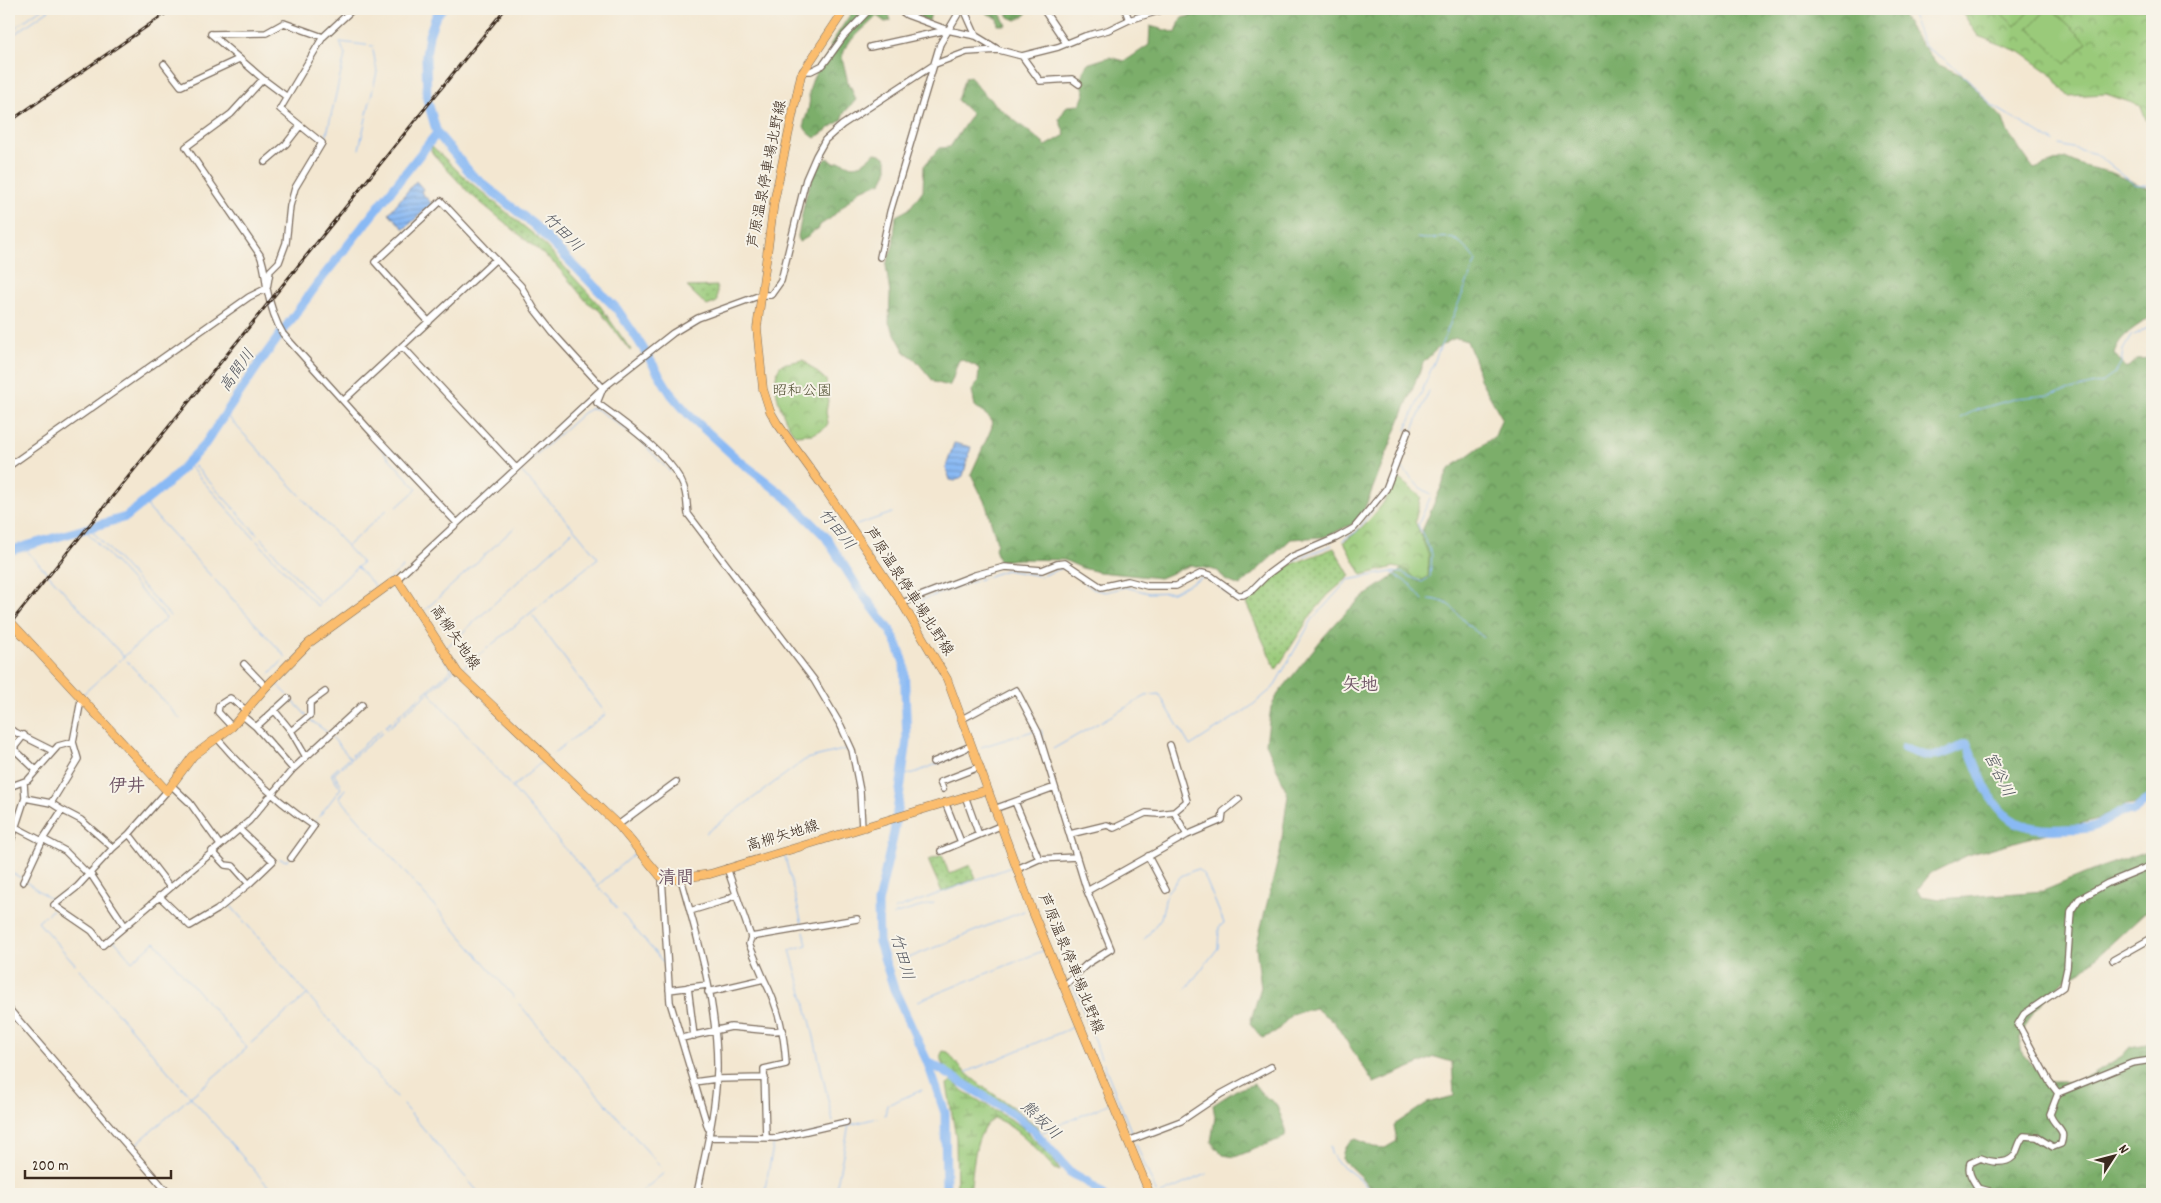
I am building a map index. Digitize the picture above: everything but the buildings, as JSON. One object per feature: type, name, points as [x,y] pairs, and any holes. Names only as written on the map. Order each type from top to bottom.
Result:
[{"type":"main road","name":"芦原温泉停車場北野線","points":[[845,9],[801,75],[774,202],[761,295],[757,328],[763,388],[770,411],[902,603],[947,679],[1000,826],[1150,1194]]},
{"type":"main road","name":"高柳矢地線","points":[[397,580],[458,673],[618,826],[662,878],[681,879],[710,874],[987,790]]},
{"type":"main road","points":[[9,620],[81,700],[169,788],[193,756],[232,727],[266,687],[309,643],[397,580]]},
{"type":"street","points":[[267,288],[270,271],[278,262],[286,242],[290,206],[295,188],[322,143],[281,111],[287,97],[323,37],[353,9]]},
{"type":"street","points":[[804,70],[811,71],[823,65],[844,36],[870,9]]},
{"type":"street","points":[[898,9],[907,15],[947,30],[976,36],[999,50],[1022,56],[1058,48],[1066,43],[1165,9]]},
{"type":"street","points":[[880,257],[890,212],[940,44],[947,30],[963,9],[976,36]]},
{"type":"street","points":[[1043,9],[1066,43]]},
{"type":"street","points":[[1125,9],[1130,20]]},
{"type":"street","points":[[287,97],[211,34],[266,33],[284,23],[323,37]]},
{"type":"street","points":[[870,47],[947,30]]},
{"type":"street","points":[[397,580],[457,522],[603,388],[673,333],[698,318],[761,295],[772,295],[781,281],[806,179],[825,140],[842,125],[934,64],[966,52],[999,50]]},
{"type":"street","points":[[1022,56],[1040,81],[1072,79],[1078,84]]},
{"type":"street","points":[[164,64],[181,86],[239,59]]},
{"type":"street","points":[[263,79],[231,114],[186,147],[260,255],[265,268],[267,288],[276,320],[286,338],[373,434],[457,522]]},
{"type":"street","points":[[265,162],[286,144],[300,126]]},
{"type":"street","points":[[429,322],[375,262],[442,201],[521,286],[535,310],[553,333],[603,388]]},
{"type":"street","points":[[344,400],[496,259]]},
{"type":"street","points":[[9,466],[249,297],[267,288]]},
{"type":"street","points":[[402,346],[516,468]]},
{"type":"street","points":[[603,388],[597,403],[642,436],[678,477],[685,490],[688,514],[814,680],[829,705],[852,750],[866,827]]},
{"type":"street","points":[[902,603],[975,575],[1005,567],[1042,570],[1065,563],[1101,587],[1128,581],[1146,586],[1176,586],[1202,573],[1210,574],[1238,595],[1243,596],[1291,557],[1336,538],[1354,528],[1386,489],[1408,431]]},
{"type":"street","points":[[244,664],[266,687]]},
{"type":"street","points":[[962,720],[1016,690],[1038,732],[1086,891],[1111,949],[1088,964],[1065,985]]},
{"type":"street","points":[[291,731],[310,715],[310,703],[325,692]]},
{"type":"street","points":[[232,727],[218,712],[219,705],[230,698],[293,769]]},
{"type":"street","points":[[256,726],[288,698]]},
{"type":"street","points":[[51,803],[78,759],[73,742],[81,700]]},
{"type":"street","points":[[220,845],[190,803],[169,788],[129,834],[113,848],[90,874],[54,905],[92,931],[103,944],[249,821],[293,769],[362,705]]},
{"type":"street","points":[[274,710],[291,731],[306,758]]},
{"type":"street","points":[[9,729],[53,751]]},
{"type":"street","points":[[9,754],[24,735]]},
{"type":"street","points":[[217,738],[242,767],[272,795],[289,810],[314,826],[291,858]]},
{"type":"street","points":[[9,787],[24,783],[58,746],[73,742]]},
{"type":"street","points":[[1070,834],[1106,825],[1114,828],[1146,813],[1174,812],[1187,801],[1170,745]]},
{"type":"street","points":[[933,762],[971,746]]},
{"type":"street","points":[[14,749],[36,770]]},
{"type":"street","points":[[943,789],[940,782],[979,767]]},
{"type":"street","points":[[618,826],[676,782]]},
{"type":"street","points":[[9,847],[17,828],[25,798],[24,783]]},
{"type":"street","points":[[994,809],[1055,787]]},
{"type":"street","points":[[965,796],[979,834]]},
{"type":"street","points":[[25,798],[51,803],[81,820],[113,848]]},
{"type":"street","points":[[1086,891],[1186,835],[1222,820],[1224,812],[1239,799]]},
{"type":"street","points":[[945,802],[961,842]]},
{"type":"street","points":[[1015,802],[1039,859]]},
{"type":"street","points":[[23,882],[43,840],[62,810]]},
{"type":"street","points":[[1174,812],[1186,835]]},
{"type":"street","points":[[941,851],[1000,826]]},
{"type":"street","points":[[17,828],[65,851],[90,874],[125,926]]},
{"type":"street","points":[[159,896],[190,926],[217,910],[273,861],[239,829]]},
{"type":"street","points":[[129,834],[170,887]]},
{"type":"street","points":[[212,852],[225,865],[228,867],[233,866],[248,884]]},
{"type":"street","points":[[1148,856],[1166,890]]},
{"type":"street","points":[[1017,869],[1039,859],[1076,857]]},
{"type":"street","points":[[2058,1093],[2049,1081],[2018,1024],[2024,1014],[2063,988],[2067,968],[2071,911],[2079,899],[2108,883],[2152,865]]},
{"type":"street","points":[[727,868],[751,937],[749,944],[775,1000],[783,1030],[786,1064],[764,1069],[766,1138]]},
{"type":"street","points":[[662,878],[670,1002],[709,1134]]},
{"type":"street","points":[[681,879],[707,985],[714,1031],[716,1079],[709,1134],[697,1194]]},
{"type":"street","points":[[690,910],[726,900],[736,894]]},
{"type":"street","points":[[751,937],[857,919]]},
{"type":"street","points":[[2113,960],[2152,938]]},
{"type":"street","points":[[708,992],[764,979]]},
{"type":"street","points":[[670,990],[707,985]]},
{"type":"street","points":[[688,987],[694,1036]]},
{"type":"street","points":[[9,1009],[169,1194]]},
{"type":"street","points":[[682,1038],[732,1027],[774,1031],[783,1030]]},
{"type":"street","points":[[2000,1194],[1978,1188],[1970,1175],[1970,1163],[1981,1158],[1988,1161],[2007,1160],[2013,1157],[2020,1140],[2024,1136],[2037,1137],[2053,1147],[2060,1144],[2063,1137],[2062,1131],[2050,1114],[2058,1093],[2132,1063],[2152,1060]]},
{"type":"street","points":[[1128,1141],[1181,1121],[1221,1094],[1271,1067]]},
{"type":"street","points":[[694,1082],[716,1079],[764,1078]]},
{"type":"street","points":[[709,1134],[776,1138],[846,1122]]},
{"type":"green space","points":[[854,9],[896,9],[889,14],[891,21],[885,22],[877,16],[847,44],[842,57],[849,87],[851,87],[856,100],[843,114],[843,119],[815,138],[809,134],[804,126],[808,111],[810,86],[818,69],[833,49],[830,45]]},
{"type":"green space","points":[[901,9],[929,9],[931,12],[929,21]]},
{"type":"green space","points":[[987,9],[998,9],[1006,25],[998,25],[997,18],[986,13]]},
{"type":"green space","points":[[1005,9],[1027,9],[1026,15],[1016,20],[1009,17]]},
{"type":"green space","points":[[1219,9],[1899,9],[1911,30],[1937,64],[1964,76],[2003,119],[2007,131],[2034,169],[2065,158],[2083,166],[2110,172],[2152,190],[2152,316],[2125,336],[2116,347],[2114,353],[2126,369],[2137,359],[2152,358],[2152,801],[2125,805],[2112,815],[1968,855],[1931,873],[1917,890],[1921,896],[1941,899],[2043,891],[2152,849],[2152,910],[2146,911],[2082,971],[2066,978],[2034,1011],[2019,1038],[2022,1053],[2046,1082],[2070,1082],[2091,1075],[2122,1056],[2130,1047],[2152,1043],[2152,1194],[1374,1194],[1362,1178],[1342,1159],[1346,1147],[1356,1139],[1374,1147],[1385,1148],[1397,1141],[1394,1125],[1427,1103],[1454,1096],[1452,1062],[1435,1057],[1374,1083],[1334,1022],[1315,1008],[1292,1014],[1275,1033],[1262,1038],[1250,1023],[1261,987],[1256,947],[1280,852],[1288,795],[1266,743],[1271,707],[1278,694],[1344,614],[1362,598],[1397,573],[1409,561],[1449,469],[1495,436],[1502,418],[1480,379],[1467,341],[1456,338],[1446,342],[1423,363],[1364,510],[1353,524],[1324,537],[1291,539],[1240,586],[1225,580],[1218,571],[1191,565],[1160,578],[1099,572],[1082,568],[1064,560],[1019,559],[999,561],[995,549],[997,542],[986,505],[971,474],[992,427],[991,419],[975,406],[972,391],[978,381],[979,370],[976,366],[960,359],[949,386],[934,382],[915,359],[905,352],[889,323],[890,294],[886,265],[893,246],[896,216],[909,209],[923,190],[924,166],[939,148],[950,147],[972,114],[957,100],[965,78],[970,76],[995,104],[1046,146],[1065,135],[1059,119],[1067,106],[1080,105],[1085,92],[1080,80],[1087,64],[1109,57],[1125,61],[1149,45],[1150,26],[1176,33],[1181,18]]},
{"type":"green space","points":[[1960,9],[2152,9],[2152,125],[2147,122],[2141,106],[2106,94],[2068,96],[2050,73],[2020,52],[1978,36]]},
{"type":"green space","points":[[1996,9],[2031,9],[2015,26]]},
{"type":"green space","points":[[2047,9],[2052,9],[2087,42],[2066,64],[2029,28]]},
{"type":"green space","points":[[432,146],[466,179],[538,238],[600,306],[630,351],[599,310],[587,302],[556,265],[468,192],[433,154]]},
{"type":"green space","points":[[875,153],[881,154],[887,159],[887,172],[882,182],[860,190],[831,218],[820,225],[818,230],[813,231],[808,237],[799,242],[798,236],[807,193],[815,172],[821,164],[828,158],[834,163],[841,162],[856,166]]},
{"type":"green space","points":[[717,286],[717,302],[707,306],[687,287]]},
{"type":"green space","name":"昭和公園","points":[[803,360],[826,380],[828,423],[825,428],[813,434],[795,435],[786,421],[778,400],[776,380],[782,364]]},
{"type":"green space","points":[[1398,478],[1421,497],[1415,521],[1429,556],[1428,577],[1419,582],[1407,570],[1394,567],[1362,575],[1344,542],[1375,513]]},
{"type":"green space","points":[[1334,548],[1350,576],[1328,595],[1311,615],[1276,670],[1246,603],[1277,573],[1290,565]]},
{"type":"green space","points":[[942,855],[949,874],[970,865],[976,878],[942,892],[928,860]]},
{"type":"green space","points":[[943,1051],[948,1052],[954,1061],[969,1075],[1022,1114],[1039,1128],[1040,1132],[1010,1109],[947,1070],[941,1061]]},
{"type":"green space","points":[[953,1081],[963,1091],[1021,1126],[1054,1160],[1060,1171],[1055,1169],[1016,1131],[1008,1125],[993,1119],[981,1133],[973,1164],[970,1194],[957,1194],[956,1138],[947,1084]]},
{"type":"green space","points":[[1254,1084],[1263,1095],[1276,1104],[1286,1129],[1285,1137],[1235,1157],[1223,1155],[1211,1142],[1215,1117],[1213,1105],[1236,1090]]},
{"type":"water","points":[[416,181],[423,189],[421,192],[432,204],[404,229],[389,213]]},
{"type":"water","points":[[954,443],[971,447],[963,476],[955,481],[950,480],[946,467]]},
{"type":"waterway","points":[[9,32],[41,9]]},
{"type":"waterway","points":[[9,38],[50,9]]},
{"type":"waterway","name":"竹田川","points":[[442,9],[436,16],[429,35],[426,56],[427,99],[437,133],[472,175],[534,225],[617,309],[671,394],[690,416],[737,459],[787,498],[825,536],[858,588],[890,630],[897,644],[904,663],[907,740],[894,833],[878,903],[879,942],[894,989],[927,1061],[945,1113],[946,1194]]},
{"type":"waterway","points":[[1908,9],[1922,41],[1928,49],[1943,58],[1970,81],[1993,106],[2054,142]]},
{"type":"waterway","points":[[325,142],[345,55],[340,42],[373,46]]},
{"type":"waterway","points":[[371,97],[377,72],[373,50]]},
{"type":"waterway","points":[[359,149],[370,101]]},
{"type":"waterway","name":"高間川","points":[[9,551],[126,517],[168,483],[205,444],[261,361],[318,283],[437,133]]},
{"type":"waterway","points":[[2060,145],[2096,154],[2134,184],[2152,186]]},
{"type":"waterway","points":[[1406,430],[1476,261],[1465,247],[1453,239],[1417,238]]},
{"type":"waterway","points":[[1960,418],[1976,410],[2017,398],[2050,395],[2103,382],[2114,374],[2121,363],[2123,350],[2131,336],[2152,326]]},
{"type":"waterway","points":[[1429,391],[1399,464],[1419,487],[1431,494]]},
{"type":"waterway","points":[[528,462],[583,413],[592,408],[598,410],[637,437],[670,472]]},
{"type":"waterway","points":[[229,418],[300,495]]},
{"type":"waterway","points":[[371,438],[417,489],[397,507]]},
{"type":"waterway","points":[[193,464],[257,534]]},
{"type":"waterway","points":[[190,467],[254,538]]},
{"type":"waterway","points":[[520,470],[575,530]]},
{"type":"waterway","points":[[1343,540],[1356,532],[1398,476]]},
{"type":"waterway","points":[[1392,572],[1402,573],[1422,582],[1430,577],[1432,554],[1418,525],[1430,498]]},
{"type":"waterway","points":[[303,499],[347,546],[388,509]]},
{"type":"waterway","points":[[146,502],[150,510],[211,576]]},
{"type":"waterway","points":[[857,525],[892,513]]},
{"type":"waterway","points":[[425,610],[514,528]]},
{"type":"waterway","points":[[463,668],[598,558],[575,530]]},
{"type":"waterway","points":[[92,531],[170,616]]},
{"type":"waterway","points":[[82,695],[166,618],[87,532]]},
{"type":"waterway","points":[[448,646],[572,532]]},
{"type":"waterway","points":[[261,538],[320,603],[357,567]]},
{"type":"waterway","points":[[257,541],[317,606],[320,603]]},
{"type":"waterway","points":[[1281,568],[1291,561],[1332,545]]},
{"type":"waterway","points":[[347,547],[362,563],[357,567],[378,589]]},
{"type":"waterway","points":[[28,552],[123,656]]},
{"type":"waterway","points":[[385,583],[403,567]]},
{"type":"waterway","points":[[916,602],[1006,570],[1041,576],[1062,568],[1067,569],[1093,589],[1105,592],[1125,587],[1149,593],[1173,592],[1203,577],[1212,581],[1237,601],[1252,596],[1266,580]]},
{"type":"waterway","points":[[1053,749],[1146,696],[1159,694],[1190,746],[1249,708],[1273,688],[1312,620],[1348,580],[1391,572],[1411,585],[1423,600]]},
{"type":"waterway","points":[[215,580],[286,657],[269,675]]},
{"type":"waterway","points":[[1429,599],[1448,604],[1470,627],[1484,638]]},
{"type":"waterway","points":[[533,616],[606,714],[552,754]]},
{"type":"waterway","points":[[387,729],[453,671],[444,658]]},
{"type":"waterway","points":[[127,661],[180,719]]},
{"type":"waterway","points":[[385,727],[451,670]]},
{"type":"waterway","points":[[276,683],[288,695]]},
{"type":"waterway","points":[[429,692],[617,908]]},
{"type":"waterway","points":[[290,698],[306,715]]},
{"type":"waterway","points":[[309,719],[327,732]]},
{"type":"waterway","points":[[352,755],[381,730]]},
{"type":"waterway","points":[[1041,730],[1044,743]]},
{"type":"waterway","points":[[981,747],[1033,731]]},
{"type":"waterway","points":[[352,758],[382,733]]},
{"type":"waterway","points":[[332,737],[351,759],[334,774],[341,784]]},
{"type":"waterway","name":"宮谷川","points":[[1904,748],[1923,755],[1936,756],[1967,744],[1981,779],[1998,807],[2008,817],[2022,825],[2040,829],[2089,828],[2122,812],[2133,811],[2152,797]]},
{"type":"waterway","points":[[706,833],[806,759],[847,749]]},
{"type":"waterway","points":[[902,776],[969,751]]},
{"type":"waterway","points":[[314,823],[341,788],[332,776],[332,773],[348,759]]},
{"type":"waterway","points":[[513,787],[544,760]]},
{"type":"waterway","points":[[9,790],[21,787]]},
{"type":"waterway","points":[[345,789],[339,797],[514,997]]},
{"type":"waterway","points":[[597,886],[636,852]]},
{"type":"waterway","points":[[785,857],[802,924]]},
{"type":"waterway","points":[[280,859],[287,861],[288,859]]},
{"type":"waterway","points":[[894,910],[1011,867]]},
{"type":"waterway","points":[[1144,940],[1161,918],[1167,892],[1181,876],[1197,869],[1204,875],[1224,923],[1219,927],[1218,948],[1186,989]]},
{"type":"waterway","points":[[9,871],[21,878]]},
{"type":"waterway","points":[[26,882],[52,900]]},
{"type":"waterway","points":[[893,915],[934,903]]},
{"type":"waterway","points":[[230,905],[396,1097]]},
{"type":"waterway","points":[[52,910],[38,922],[75,964]]},
{"type":"waterway","points":[[899,962],[1024,911]]},
{"type":"waterway","points":[[622,914],[664,963],[667,1002]]},
{"type":"waterway","points":[[804,931],[807,945],[790,950],[811,1024],[833,1122]]},
{"type":"waterway","points":[[113,939],[132,961],[155,942],[247,1048],[134,1146]]},
{"type":"waterway","points":[[918,1001],[1045,950]]},
{"type":"waterway","points":[[79,969],[275,1194]]},
{"type":"waterway","points":[[1073,984],[1101,1058]]},
{"type":"waterway","points":[[251,1043],[307,995]]},
{"type":"waterway","points":[[519,1004],[661,1167]]},
{"type":"waterway","points":[[967,1072],[1076,1026]]},
{"type":"waterway","name":"熊坂川","points":[[927,1061],[1018,1117],[1035,1132],[1070,1172],[1086,1181],[1102,1194]]},
{"type":"waterway","points":[[1103,1062],[1133,1136]]},
{"type":"waterway","points":[[885,1115],[887,1105],[922,1090]]},
{"type":"waterway","points":[[1043,1132],[1108,1104]]},
{"type":"waterway","points":[[403,1105],[480,1194]]},
{"type":"waterway","points":[[835,1194],[849,1125],[877,1118]]},
{"type":"waterway","points":[[764,1194],[774,1142],[849,1125]]},
{"type":"waterway","points":[[1136,1144],[1157,1194]]},
{"type":"waterway","points":[[1330,1146],[1331,1153],[1336,1161],[1362,1181],[1372,1194]]},
{"type":"waterway","points":[[639,1194],[665,1172]]},
{"type":"waterway","points":[[1161,1194],[1206,1174]]},
{"type":"railway","points":[[9,122],[172,9]]},
{"type":"railway","points":[[9,625],[505,9]]},
{"type":"district","name":"矢地","points":[[1360,686]]},
{"type":"district","name":"伊井","points":[[127,787]]},
{"type":"district","name":"清間","points":[[676,879]]}]
